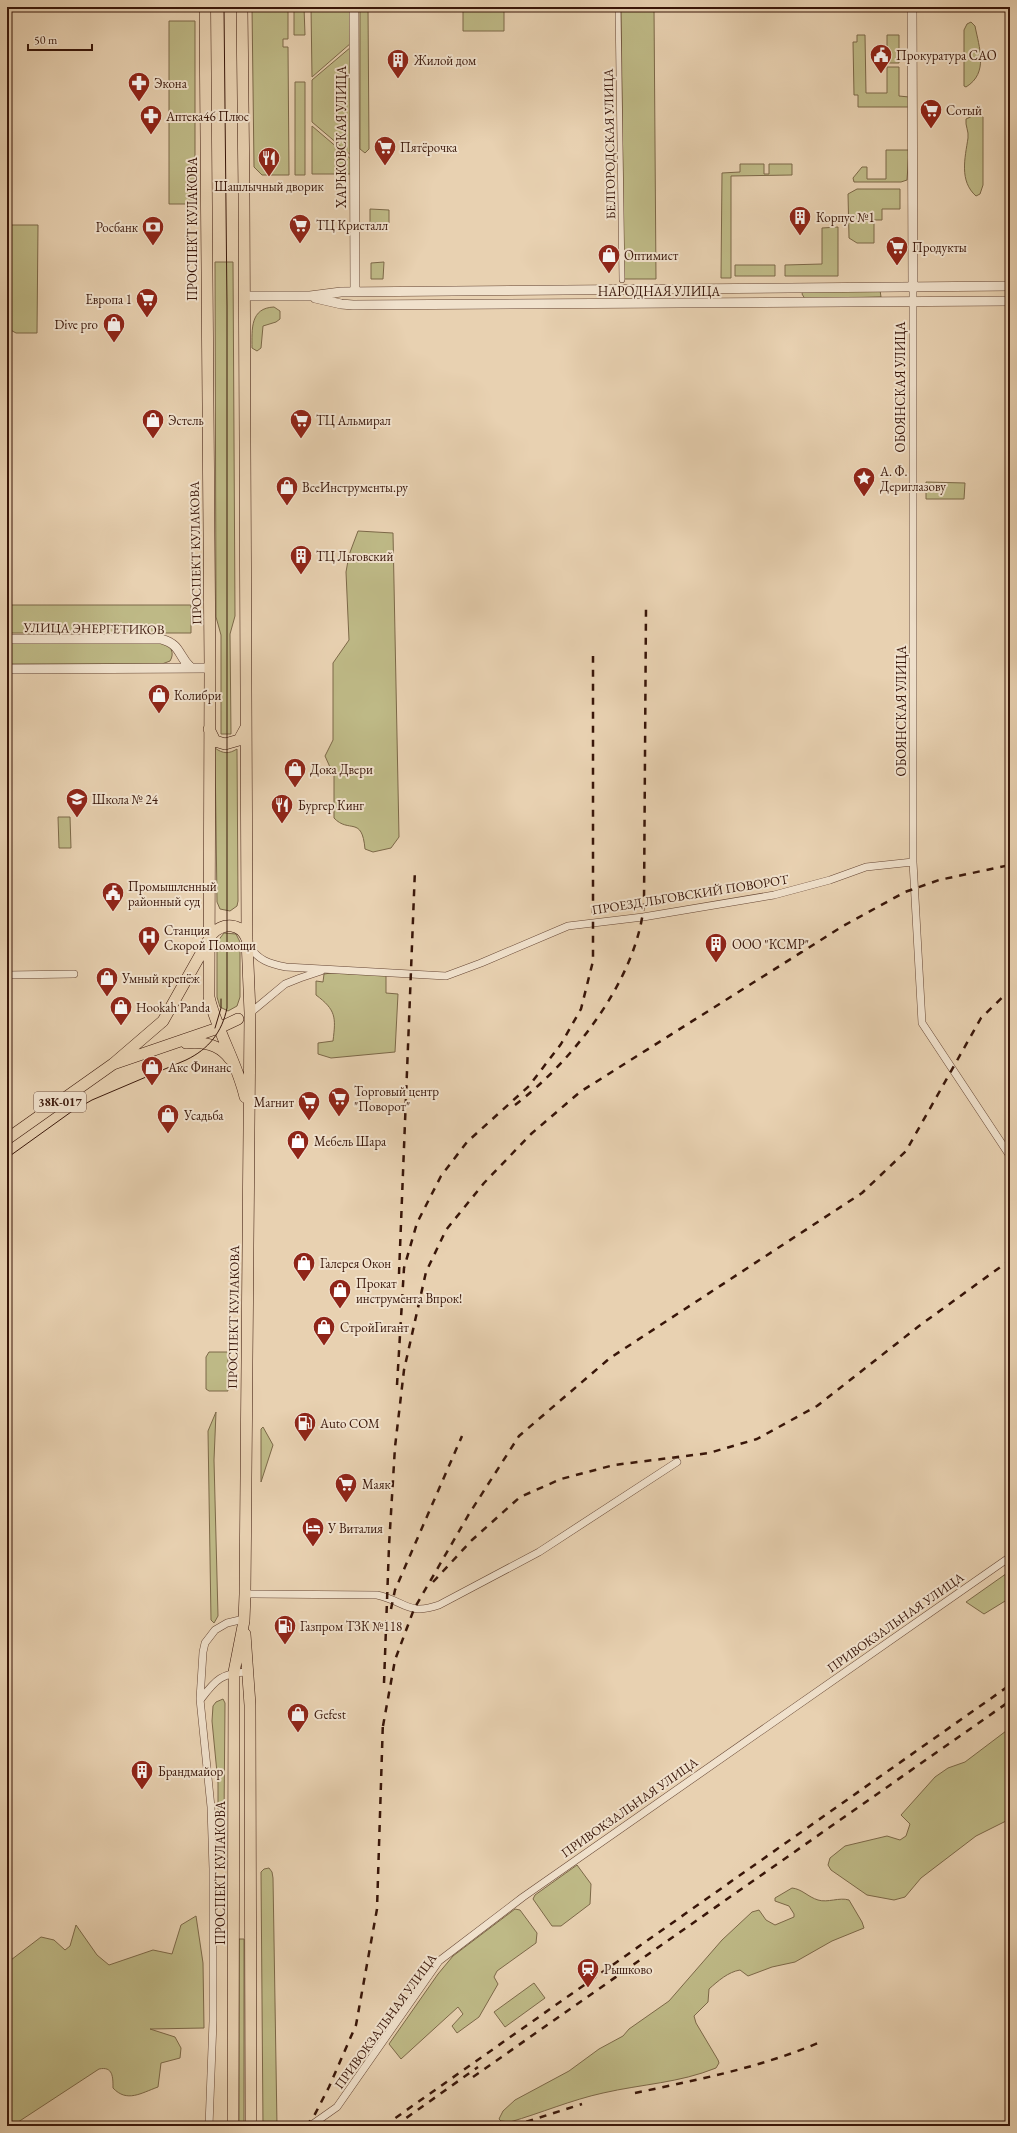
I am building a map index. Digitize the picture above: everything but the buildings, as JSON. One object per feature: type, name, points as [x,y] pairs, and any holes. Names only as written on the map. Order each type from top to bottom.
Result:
[{"type":"main road","name":"ПРОСПЕКТ КУЛАКОВА","points":[[113,1064],[163,1021],[209,939],[210,668],[204,7]]},
{"type":"main road","points":[[242,7],[245,296],[247,939]]},
{"type":"main road","points":[[209,727],[215,741],[225,744],[239,740],[246,727]]},
{"type":"main road","points":[[247,939],[240,928],[228,925],[217,928],[209,939],[209,997],[219,1028],[236,1067],[248,1111]]},
{"type":"main road","name":"ПРОСПЕКТ КУЛАКОВА","points":[[247,939],[250,1013],[244,1620],[248,1672],[251,2126]]},
{"type":"main road","points":[[209,997],[218,1015],[226,1020],[238,1018]]},
{"type":"main road","points":[[113,1064],[156,1048],[219,1028],[250,1013]]},
{"type":"main road","points":[[156,1048],[190,1042],[212,1045],[228,1056],[236,1067]]},
{"type":"main road","name":"38К-017","points":[[7,1139],[113,1064]]},
{"type":"main road","name":"ПРОСПЕКТ КУЛАКОВА","points":[[233,2126],[234,1672],[244,1620]]},
{"type":"street","name":"ХАРЬКОВСКАЯ УЛИЦА","points":[[353,305],[359,299],[355,292],[354,7]]},
{"type":"street","name":"БЕЛГОРОДСКАЯ УЛИЦА","points":[[618,7],[622,280]]},
{"type":"street","name":"ОБОЯНСКАЯ УЛИЦА","points":[[912,7],[913,862]]},
{"type":"street","name":"НАРОДНАЯ УЛИЦА","points":[[245,296],[310,296],[355,292],[1010,286]]},
{"type":"street","name":"НАРОДНАЯ УЛИЦА","points":[[310,296],[341,304],[353,305],[1010,301]]},
{"type":"street","name":"УЛИЦА ЭНЕРГЕТИКОВ","points":[[7,639],[161,639],[172,642],[178,647],[183,658],[191,668]]},
{"type":"street","points":[[7,669],[210,668]]},
{"type":"street","points":[[913,862],[922,1023],[1010,1156]]},
{"type":"street","name":"ПРОЕЗД ЛЬГОВСКИЙ ПОВОРОТ","points":[[247,939],[254,953],[261,960],[272,965],[446,976],[481,963],[568,926],[643,917],[774,895],[830,880],[866,867],[913,862]]},
{"type":"street","points":[[250,1013],[286,984],[330,969]]},
{"type":"street","points":[[7,975],[74,974]]},
{"type":"street","points":[[245,1594],[377,1595],[387,1597],[414,1610],[424,1610],[439,1605],[539,1552],[677,1462]]},
{"type":"street","name":"ПРИВОКЗАЛЬНАЯ УЛИЦА","points":[[310,2126],[337,2108],[439,1961],[523,1896],[1010,1557]]},
{"type":"street","points":[[210,2126],[213,2021],[213,1869],[211,1807],[200,1699],[205,1643],[215,1630],[227,1623],[244,1620]]},
{"type":"street","points":[[200,1699],[218,1679],[234,1672],[248,1672]]},
{"type":"shaded area","points":[[252,7],[288,7],[288,39],[283,39],[283,47],[288,47],[289,175],[262,175],[254,167]]},
{"type":"shaded area","points":[[294,7],[304,7],[305,35],[294,35]]},
{"type":"shaded area","points":[[311,7],[351,7],[351,43],[312,77]]},
{"type":"shaded area","points":[[360,7],[368,7],[369,149],[365,153],[360,149]]},
{"type":"shaded area","points":[[463,7],[504,7],[504,31],[463,31]]},
{"type":"shaded area","points":[[621,7],[654,7],[656,279],[624,279]]},
{"type":"shaded area","points":[[169,21],[195,21],[195,204],[169,204]]},
{"type":"shaded area","points":[[971,22],[975,26],[981,59],[978,75],[966,87],[964,86],[964,30],[967,24]]},
{"type":"shaded area","points":[[857,35],[865,35],[866,93],[887,93],[887,67],[899,67],[899,96],[909,97],[909,107],[858,107],[858,95],[854,95],[853,42],[857,42]]},
{"type":"shaded area","points":[[887,35],[899,35],[899,63],[887,63]]},
{"type":"shaded area","points":[[351,47],[352,156],[312,122],[312,80]]},
{"type":"shaded area","points":[[295,82],[305,82],[305,175],[295,175]]},
{"type":"shaded area","points":[[979,113],[983,117],[983,185],[980,194],[976,196],[967,183],[964,169],[968,135],[966,119]]},
{"type":"shaded area","points":[[312,126],[352,160],[352,174],[312,174]]},
{"type":"shaded area","points":[[886,150],[909,150],[907,180],[901,182],[854,182],[853,178],[862,167],[867,167],[867,179],[886,179]]},
{"type":"shaded area","points":[[740,164],[764,164],[764,174],[769,174],[769,164],[792,164],[792,175],[731,176],[731,278],[721,278],[722,173],[740,172]]},
{"type":"shaded area","points":[[857,189],[900,189],[900,209],[882,209],[882,220],[874,220],[874,243],[857,243],[849,238],[848,194]]},
{"type":"shaded area","points":[[370,209],[389,210],[389,223],[370,223]]},
{"type":"shaded area","points":[[7,225],[38,225],[37,333],[16,333],[7,328]]},
{"type":"shaded area","points":[[838,227],[838,276],[785,276],[785,265],[822,264],[822,228]]},
{"type":"shaded area","points":[[215,262],[233,262],[235,616],[230,634],[231,734],[221,734],[221,635],[216,617]]},
{"type":"shaded area","points":[[384,262],[383,279],[371,279],[371,263]]},
{"type":"shaded area","points":[[735,265],[775,265],[775,276],[735,276]]},
{"type":"shaded area","points":[[880,290],[881,297],[805,299],[802,294],[803,291]]},
{"type":"shaded area","points":[[274,307],[280,311],[280,319],[276,322],[263,326],[261,348],[257,351],[252,348],[252,334],[256,315],[266,308]]},
{"type":"shaded area","points":[[926,482],[965,483],[964,499],[926,499]]},
{"type":"shaded area","points":[[358,531],[393,533],[399,837],[391,848],[373,852],[365,849],[361,832],[358,828],[340,823],[334,818],[334,776],[325,756],[333,740],[333,663],[349,640],[346,572],[349,555]]},
{"type":"shaded area","points":[[7,605],[191,605],[191,633],[7,633]]},
{"type":"shaded area","points":[[7,643],[162,643],[170,647],[172,655],[170,661],[162,664],[7,664]]},
{"type":"shaded area","points":[[215,748],[226,753],[237,749],[238,901],[237,906],[230,911],[220,909],[217,902]]},
{"type":"shaded area","points":[[58,817],[70,817],[71,848],[59,848]]},
{"type":"shaded area","points":[[224,933],[236,934],[240,942],[240,997],[237,1006],[228,1011],[220,1007],[217,997],[217,942]]},
{"type":"shaded area","points":[[324,974],[386,975],[386,993],[398,994],[395,1052],[331,1058],[318,1054],[318,1043],[333,1041],[334,1020],[328,1005],[316,995],[316,981],[323,982]]},
{"type":"shaded area","points":[[209,1352],[228,1352],[228,1391],[209,1391],[206,1389],[206,1357]]},
{"type":"shaded area","points":[[216,1412],[214,1460],[218,1616],[214,1623],[211,1620],[208,1431]]},
{"type":"shaded area","points":[[263,1427],[273,1445],[261,1482],[261,1429]]},
{"type":"shaded area","points":[[1010,1571],[1010,1598],[984,1614],[966,1602]]},
{"type":"shaded area","points":[[223,1699],[225,1703],[224,1821],[218,1821],[218,1783],[212,1721],[213,1706],[216,1702]]},
{"type":"shaded area","points":[[1010,1728],[1010,1819],[976,1836],[921,1878],[905,1897],[894,1900],[867,1895],[831,1870],[828,1865],[830,1858],[845,1846],[887,1836],[900,1840],[906,1836],[910,1824],[901,1815],[935,1777],[948,1768],[965,1762]]},
{"type":"shaded area","points":[[577,1865],[591,1884],[590,1904],[561,1926],[552,1926],[533,1899],[535,1895]]},
{"type":"shaded area","points":[[269,1868],[272,1872],[273,1878],[277,2126],[263,2126],[261,1872],[264,1869]]},
{"type":"shaded area","points":[[792,1888],[822,1901],[841,1899],[849,1900],[864,1928],[832,1941],[795,1962],[772,1967],[748,1976],[740,1970],[731,1973],[709,1989],[708,2002],[694,2016],[696,2023],[718,2060],[719,2063],[716,2068],[688,2077],[591,2096],[510,2122],[501,2121],[499,2119],[503,2111],[515,2100],[569,2071],[599,2049],[623,2036],[629,2029],[669,2001],[722,1940],[752,1912],[759,1910],[766,1920],[775,1925],[794,1917],[794,1914],[789,1906],[775,1901],[775,1898]]},
{"type":"shaded area","points":[[515,1909],[520,1910],[537,1933],[536,1943],[497,1971],[494,1977],[498,1984],[479,2017],[457,2033],[452,2026],[463,2014],[458,2007],[401,2059],[389,2044],[438,1974],[453,1956]]},
{"type":"shaded area","points":[[196,1916],[203,1963],[204,2028],[150,2029],[175,2037],[181,2048],[180,2058],[161,2063],[158,2087],[140,2094],[129,2096],[124,2095],[118,2093],[113,2088],[110,2071],[107,2069],[99,2069],[12,2126],[7,2126],[7,1963],[41,1937],[54,1940],[65,1950],[70,1946],[76,1925],[97,1955],[109,1965],[153,1950],[172,1954],[181,1925]]},
{"type":"shaded area","points":[[239,1939],[244,1939],[244,2126],[239,2126]]},
{"type":"shaded area","points":[[534,1983],[545,1998],[505,2027],[494,2012]]},
{"type":"tram line","points":[[7,1158],[71,1112],[92,1100],[194,1056],[208,1045],[218,1032],[222,1025],[227,1008],[227,306],[224,7]]},
{"type":"tram line","points":[[215,1028],[221,1008],[221,999]]},
{"type":"railway","points":[[515,1105],[537,1087],[559,1065],[580,1042],[599,1016],[616,988],[629,960],[639,931],[644,903],[646,607]]},
{"type":"railway","points":[[397,1385],[404,1268],[417,1223],[441,1176],[467,1142],[529,1086],[561,1044],[581,1009],[593,961],[593,656]]},
{"type":"railway","points":[[384,1683],[389,1546],[395,1447],[404,1370],[426,1272],[446,1230],[484,1183],[531,1134],[580,1092],[843,926],[905,892],[939,880],[1010,865]]},
{"type":"railway","points":[[399,1274],[415,869]]},
{"type":"railway","points":[[383,1726],[395,1660],[414,1609],[469,1514],[519,1436],[610,1358],[862,1193],[906,1151],[981,1018],[1010,990]]},
{"type":"railway","points":[[433,1582],[472,1540],[520,1497],[561,1479],[614,1465],[709,1453],[757,1439],[817,1406],[919,1326],[1010,1260]]},
{"type":"railway","points":[[391,1609],[395,1590],[462,1436]]},
{"type":"railway","points":[[384,2126],[1010,1685]]},
{"type":"railway","points":[[473,2077],[1010,1701]]},
{"type":"railway","points":[[306,2126],[314,2116],[329,2087],[356,2025],[377,1909],[383,1720]]},
{"type":"railway","points":[[635,2093],[704,2078],[773,2060],[818,2043]]},
{"type":"railway","points":[[395,2126],[478,2067]]},
{"type":"railway","points":[[513,2126],[582,2104]]},
{"type":"place","name":"Прокуратура САО","points":[[881,74]]},
{"type":"place","name":"Жилой дом","points":[[398,80]]},
{"type":"place","name":"Экона","points":[[139,102]]},
{"type":"place","name":"Сотый","points":[[931,130]]},
{"type":"place","name":"Аптека46 Плюс","points":[[151,136]]},
{"type":"place","name":"Пятёрочка","points":[[385,166]]},
{"type":"place","name":"Шашлычный дворик","points":[[269,178]]},
{"type":"place","name":"Корпус №1","points":[[800,236]]},
{"type":"place","name":"ТЦ Кристалл","points":[[300,244]]},
{"type":"place","name":"Росбанк","points":[[153,246]]},
{"type":"place","name":"Продукты","points":[[897,266]]},
{"type":"place","name":"Оптимист","points":[[609,274]]},
{"type":"place","name":"Европа 1","points":[[147,318]]},
{"type":"place","name":"Dive pro","points":[[114,344]]},
{"type":"place","name":"Эстель","points":[[153,440]]},
{"type":"place","name":"ТЦ Альмирал","points":[[301,440]]},
{"type":"place","name":"А. Ф. Дериглазову","points":[[864,498]]},
{"type":"place","name":"ВсеИнструменты.ру","points":[[287,506]]},
{"type":"place","name":"ТЦ Льговский","points":[[301,576]]},
{"type":"place","name":"Колибри","points":[[159,714]]},
{"type":"place","name":"Дока Двери","points":[[295,788]]},
{"type":"place","name":"Школа № 24","points":[[77,818]]},
{"type":"place","name":"Бургер Кинг","points":[[282,824]]},
{"type":"place","name":"Промышленный районный суд","points":[[113,912]]},
{"type":"place","name":"Станция Скорой Помощи","points":[[149,956]]},
{"type":"place","name":"ООО \"КСМР\"","points":[[716,964]]},
{"type":"place","name":"Умный крепёж","points":[[107,998]]},
{"type":"place","name":"Hookah Panda","points":[[121,1026]]},
{"type":"place","name":"Акс Финанс","points":[[152,1086]]},
{"type":"place","name":"Торговый центр \"Поворот\"","points":[[339,1118]]},
{"type":"place","name":"Магнит","points":[[309,1122]]},
{"type":"place","name":"Усадьба","points":[[168,1134]]},
{"type":"place","name":"Мебель Шара","points":[[298,1160]]},
{"type":"place","name":"Галерея Окон","points":[[304,1282]]},
{"type":"place","name":"Прокат инструмента Впрок!","points":[[340,1310]]},
{"type":"place","name":"СтройГигант","points":[[324,1346]]},
{"type":"place","name":"Auto COM","points":[[305,1442]]},
{"type":"place","name":"Маяк","points":[[346,1504]]},
{"type":"place","name":"У Виталия","points":[[313,1548]]},
{"type":"place","name":"Газпром ТЗК №118","points":[[285,1646]]},
{"type":"place","name":"Gefest","points":[[298,1734]]},
{"type":"place","name":"Брандмайор","points":[[142,1790]]},
{"type":"place","name":"Рышково","points":[[588,1988]]}]
